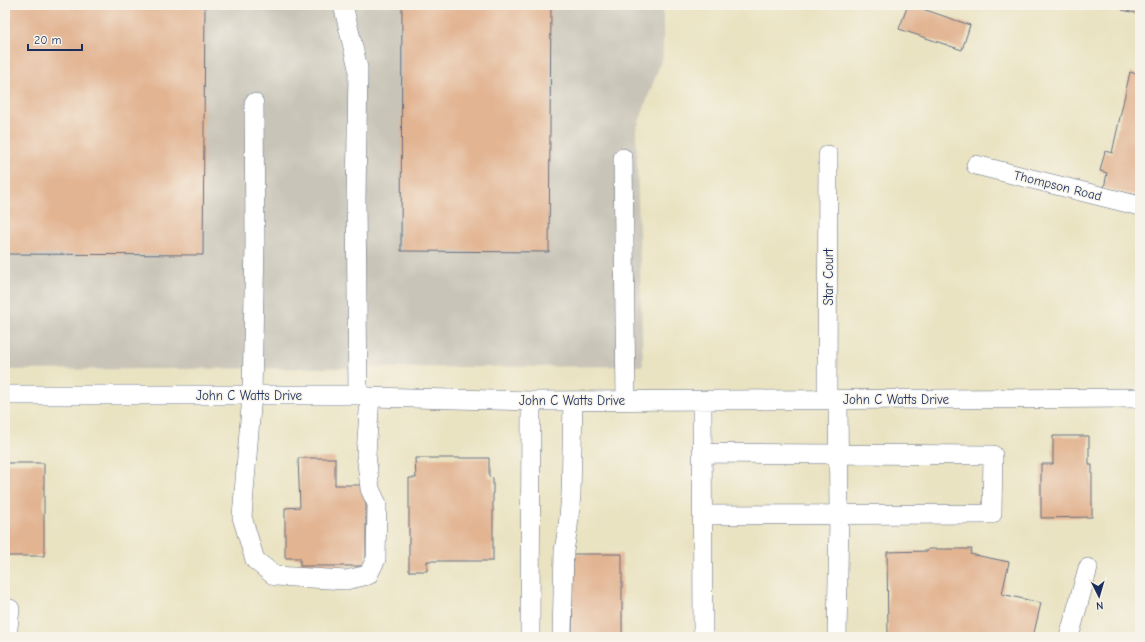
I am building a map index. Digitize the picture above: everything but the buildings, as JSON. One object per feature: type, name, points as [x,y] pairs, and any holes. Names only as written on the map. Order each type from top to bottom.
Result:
[{"type":"street","points":[[254,103],[255,242],[252,395],[242,517],[255,560],[275,576],[346,580],[368,575],[376,559],[377,504],[370,489],[366,454],[356,200],[358,68],[343,5]]},
{"type":"street","name":"Star Court","points":[[828,155],[833,399],[838,454],[839,514],[837,637]]},
{"type":"street","points":[[623,158],[626,400]]},
{"type":"street","name":"Thompson Road","points":[[976,165],[1140,206]]},
{"type":"street","name":"John C Watts Drive","points":[[5,395],[364,396],[531,401],[1140,398]]},
{"type":"street","points":[[562,637],[564,551],[571,495],[573,400]]},
{"type":"street","points":[[530,637],[531,401]]},
{"type":"street","points":[[702,401],[703,637]]},
{"type":"street","points":[[702,453],[993,455],[992,514],[703,515]]},
{"type":"street","points":[[1069,637],[1088,568]]},
{"type":"street","points":[[5,609],[10,609],[7,637]]},
{"type":"shaded area","points":[[5,5],[663,5],[663,56],[636,130],[643,366],[5,370]]}]
